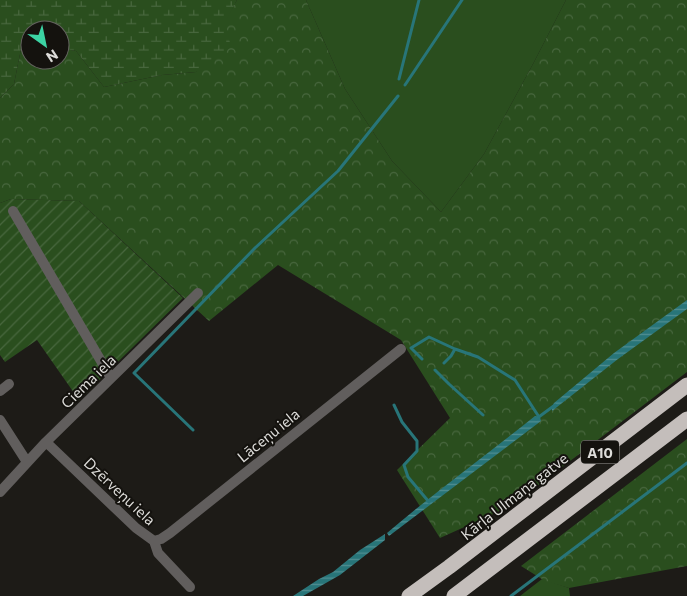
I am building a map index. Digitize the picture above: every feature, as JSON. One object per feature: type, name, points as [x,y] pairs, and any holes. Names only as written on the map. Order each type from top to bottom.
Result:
[{"type":"highway","name":"Kārļa Ulmaņa gatve","points":[[409,596],[687,386]]},
{"type":"highway","name":"A10","points":[[454,596],[687,419]]},
{"type":"street","points":[[13,211],[111,378]]},
{"type":"street","name":"Ciema iela","points":[[0,492],[46,442],[198,293]]},
{"type":"street","name":"Lāceņu iela","points":[[154,541],[161,540],[401,349]]},
{"type":"street","points":[[0,391],[8,384]]},
{"type":"street","points":[[0,420],[27,462]]},
{"type":"street","name":"Dzērveņu iela","points":[[46,442],[136,528],[154,541],[158,554],[190,586]]},
{"type":"green space","points":[[0,0],[237,0],[225,23],[231,47],[196,72],[162,75],[104,87],[76,51],[70,50],[70,20],[20,20],[20,54],[14,84],[0,98]]},
{"type":"green space","points":[[237,0],[306,0],[345,89],[392,161],[441,212],[484,154],[566,0],[687,0],[687,372],[511,506],[440,538],[397,470],[450,418],[401,340],[278,265],[209,321],[79,201],[11,199],[0,203],[0,98],[14,84],[20,54],[20,70],[70,70],[70,50],[76,51],[104,87],[162,75],[196,72]]},
{"type":"green space","points":[[306,0],[566,0],[484,154],[441,212],[392,161],[345,89]]},
{"type":"green space","points":[[11,199],[79,201],[183,298],[79,400],[37,340],[5,362],[0,355],[0,203]]},
{"type":"green space","points":[[687,439],[687,566],[569,588],[545,581],[521,566]]},
{"type":"green space","points":[[542,579],[569,588],[570,596],[520,596]]},
{"type":"water","points":[[687,300],[687,309],[618,359],[552,411],[554,403],[614,353]]},
{"type":"water","points":[[535,416],[540,417],[541,421],[389,536],[387,533],[405,518]]},
{"type":"water","points":[[385,534],[385,540],[340,575],[303,596],[293,596],[333,572],[360,550]]},
{"type":"waterway","points":[[399,79],[419,0]]},
{"type":"waterway","points":[[405,85],[462,0]]},
{"type":"waterway","points":[[193,430],[134,373],[255,248],[338,171],[398,96]]},
{"type":"waterway","points":[[422,359],[411,348],[429,337],[478,357],[515,380],[539,417]]},
{"type":"waterway","points":[[444,363],[455,349]]},
{"type":"waterway","points":[[435,370],[483,415]]},
{"type":"waterway","points":[[394,405],[402,422],[417,441],[417,451],[404,465],[408,477],[429,502]]},
{"type":"waterway","points":[[536,419],[555,405]]},
{"type":"waterway","points":[[511,596],[687,463]]}]
